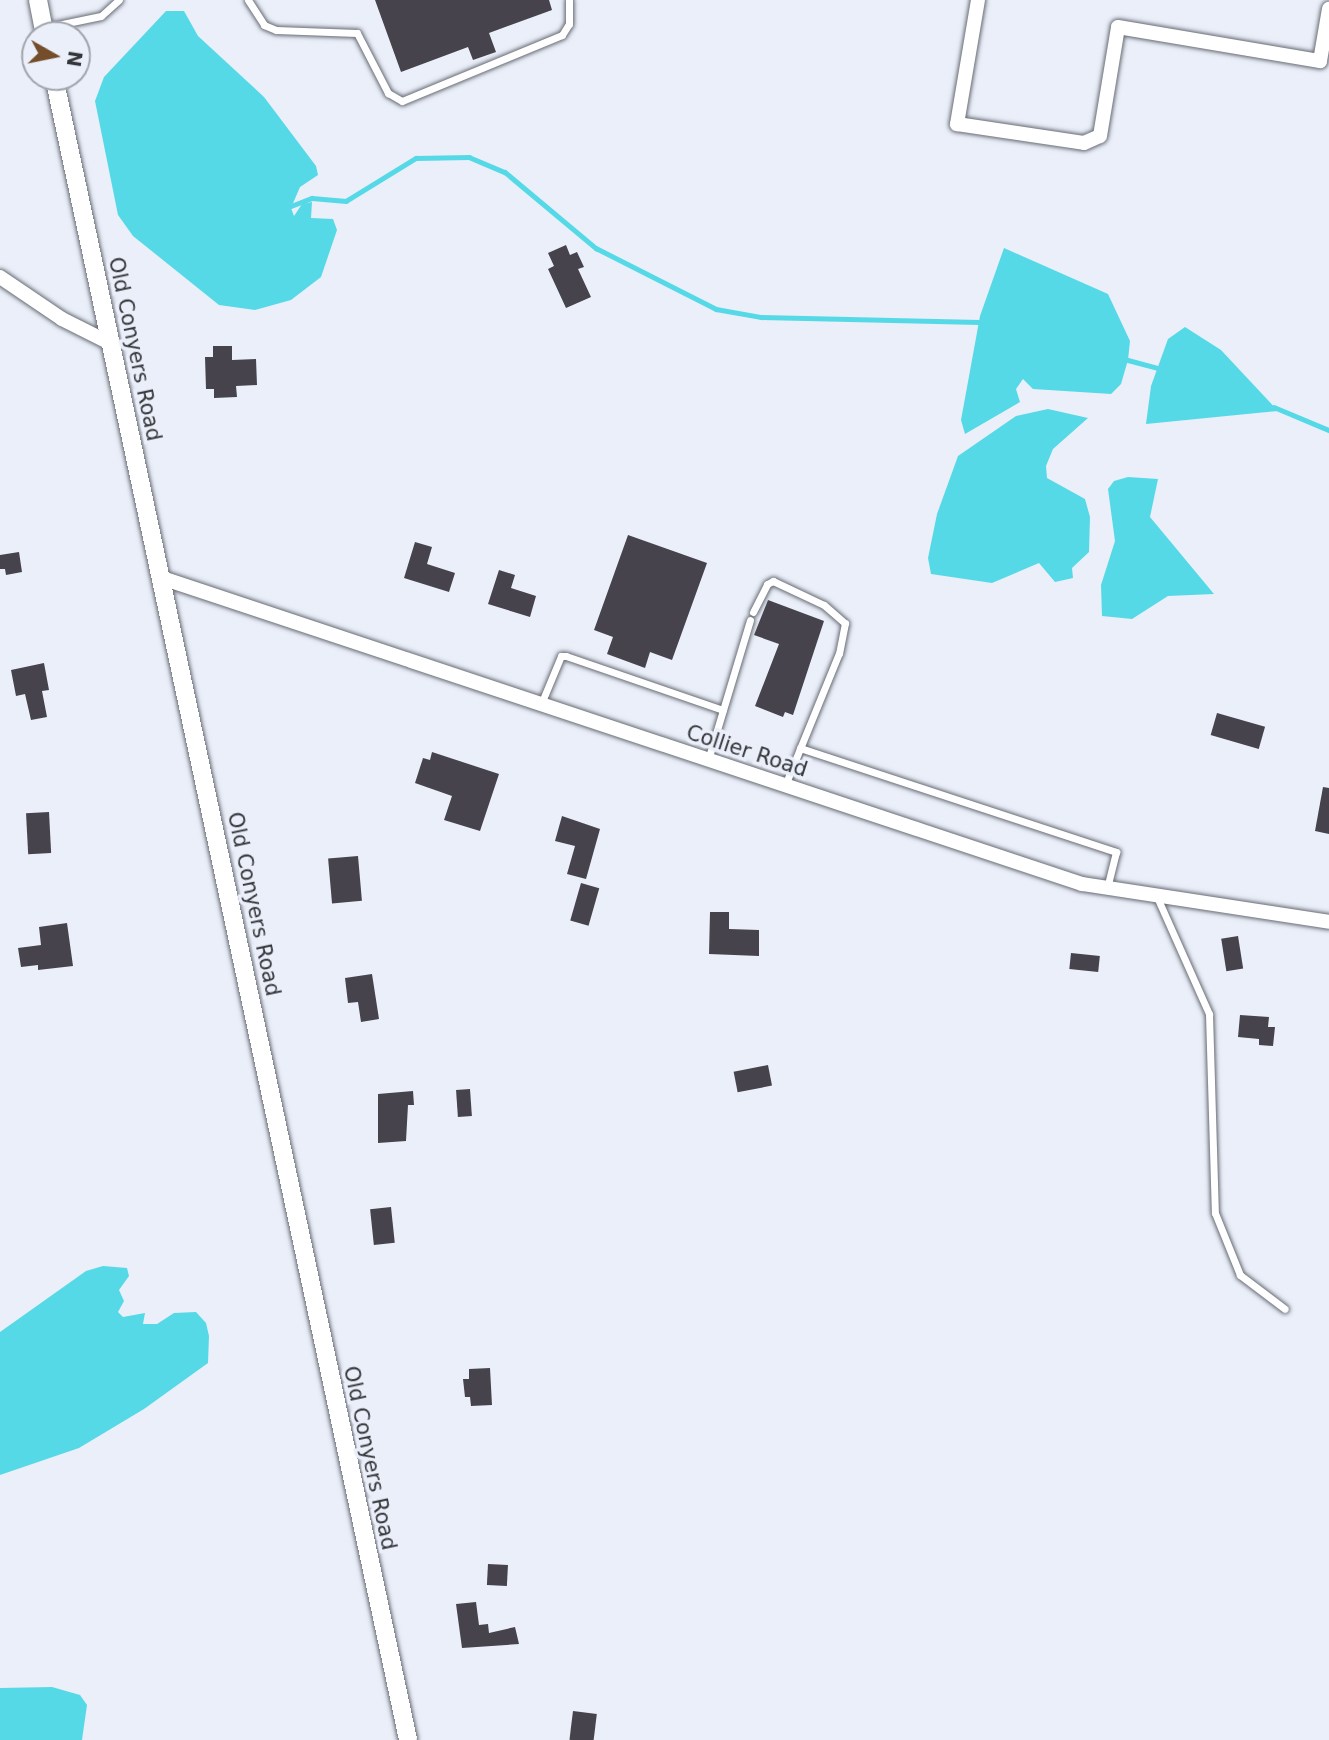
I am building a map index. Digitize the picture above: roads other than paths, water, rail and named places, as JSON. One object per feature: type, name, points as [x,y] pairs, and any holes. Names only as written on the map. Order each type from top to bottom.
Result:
[{"type":"street","points":[[37,0],[42,21]]},
{"type":"street","points":[[978,0],[957,124],[1084,144],[1100,136],[1118,27],[1325,61],[1329,9]]},
{"type":"street","name":"Old Conyers Road","points":[[57,91],[408,1740]]},
{"type":"street","points":[[0,277],[62,319],[110,343]]},
{"type":"street","name":"Collier Road","points":[[162,578],[1082,884],[1329,922]]},
{"type":"lane","points":[[82,21],[101,16],[119,0]]},
{"type":"lane","points":[[248,0],[255,4],[264,25],[276,30],[357,33],[388,93],[402,101],[562,34],[569,24],[569,0]]},
{"type":"lane","points":[[753,611],[767,584],[773,581],[824,605],[845,623],[839,653],[785,785]]},
{"type":"lane","points":[[708,760],[750,620]]},
{"type":"lane","points":[[541,704],[561,656],[566,656],[723,710]]},
{"type":"lane","points":[[800,748],[1116,852],[1107,888]]},
{"type":"lane","points":[[1157,897],[1209,1014],[1214,1213],[1240,1275],[1285,1309]]},
{"type":"water","points":[[166,11],[184,11],[198,36],[264,97],[316,166],[318,175],[300,187],[291,208],[294,216],[302,204],[312,202],[311,218],[333,219],[337,230],[321,277],[291,300],[255,310],[219,305],[133,236],[118,215],[95,101],[104,77]]},
{"type":"water","points":[[1004,248],[1108,294],[1130,341],[1128,360],[1121,384],[1111,394],[1033,389],[1023,379],[1016,389],[1020,402],[965,434],[961,420],[980,316]]},
{"type":"water","points":[[1185,327],[1221,350],[1278,411],[1146,424],[1151,386],[1168,339]]},
{"type":"water","points":[[1048,409],[1088,418],[1053,449],[1046,466],[1047,478],[1085,499],[1090,517],[1089,552],[1072,568],[1073,578],[1055,582],[1039,563],[992,583],[931,574],[928,558],[937,514],[958,456],[1016,416]]},
{"type":"water","points":[[1128,477],[1158,479],[1150,517],[1214,594],[1168,596],[1132,619],[1102,616],[1101,585],[1115,541],[1108,489],[1114,481]]},
{"type":"water","points":[[103,1266],[127,1268],[129,1276],[119,1290],[124,1301],[118,1312],[123,1317],[145,1313],[143,1324],[157,1324],[174,1313],[196,1312],[206,1323],[209,1336],[208,1363],[144,1409],[79,1448],[0,1475],[0,1332],[86,1271]]},
{"type":"water","points":[[52,1687],[80,1695],[87,1705],[82,1740],[0,1740],[0,1688]]},
{"type":"waterway","points":[[291,206],[312,198],[346,201],[416,158],[469,157],[505,172],[596,248],[716,309],[761,317],[979,322]]},
{"type":"waterway","points":[[1128,360],[1158,368]]},
{"type":"waterway","points":[[1274,407],[1329,430]]}]
